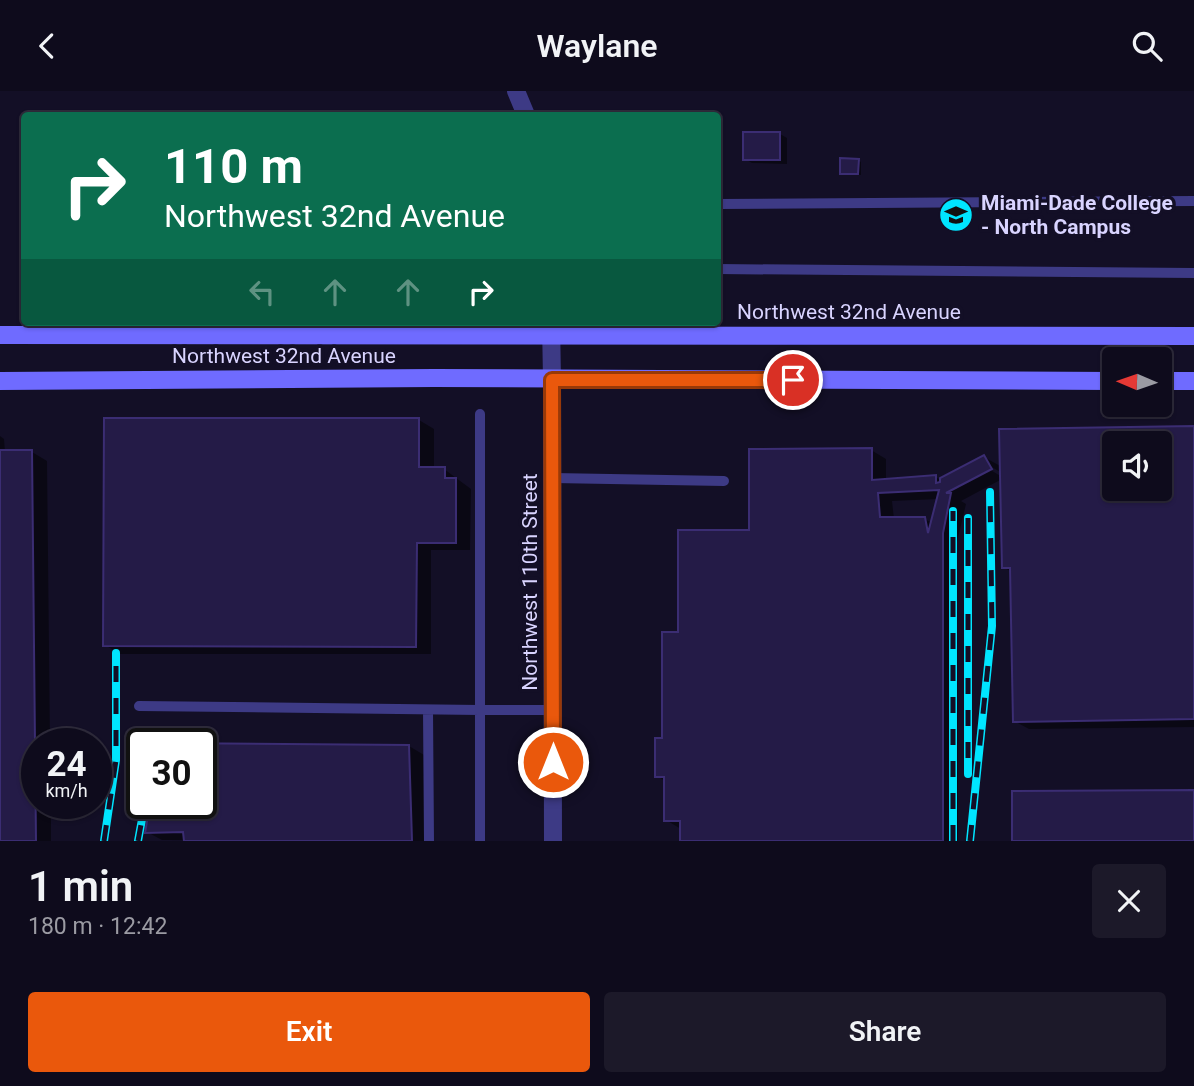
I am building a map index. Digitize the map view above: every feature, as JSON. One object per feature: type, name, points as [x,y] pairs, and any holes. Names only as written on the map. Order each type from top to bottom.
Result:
[{"type":"main road","name":"Northwest 32nd Avenue","points":[[0,335],[551,328],[1194,336]]},
{"type":"main road","name":"Northwest 32nd Avenue","points":[[0,381],[1102,381]]},
{"type":"main road","points":[[1172,381],[1194,381]]},
{"type":"street","points":[[516,91],[525,112]]},
{"type":"street","name":"Northwest 110th Street","points":[[551,328],[553,841]]},
{"type":"lane","points":[[721,204],[1194,201]]},
{"type":"lane","points":[[721,269],[1194,273]]},
{"type":"lane","points":[[480,414],[480,841]]},
{"type":"lane","points":[[553,478],[724,481]]},
{"type":"lane","points":[[139,706],[553,710]]},
{"type":"lane","points":[[428,710],[429,841]]},
{"type":"building","points":[[743,132],[780,132],[780,160],[743,160]]},
{"type":"building","points":[[840,158],[859,159],[858,174],[840,174]]},
{"type":"building","points":[[104,418],[419,418],[419,467],[445,467],[445,478],[456,478],[456,543],[417,543],[416,647],[103,646]]},
{"type":"building","points":[[1194,426],[1194,719],[1013,722],[1010,568],[1002,568],[999,429]]},
{"type":"building","points":[[872,448],[872,480],[936,475],[936,483],[940,482],[940,478],[984,455],[992,469],[946,493],[951,493],[943,533],[943,841],[680,841],[680,821],[664,821],[664,777],[655,777],[655,738],[662,738],[662,632],[678,632],[678,530],[749,530],[749,449]],"holes":[[[939,490],[928,533],[925,517],[880,517],[878,493]]]},
{"type":"building","points":[[0,450],[32,450],[35,728],[21,728],[21,819],[36,819],[36,841],[0,841]]},
{"type":"building","points":[[217,743],[409,745],[412,841],[184,841],[183,832],[145,833],[147,819],[217,819]]},
{"type":"building","points":[[1194,790],[1194,841],[1012,841],[1012,791]]},
{"type":"railway","points":[[970,841],[992,626],[990,492]]},
{"type":"railway","points":[[953,511],[953,841]]},
{"type":"railway","points":[[968,518],[968,774]]},
{"type":"railway","points":[[104,841],[116,760],[116,653]]},
{"type":"railway","points":[[138,841],[142,819]]},
{"type":"place","name":"Miami-Dade College - North Campus","points":[[956,215]]},
{"type":"route","points":[[553,762],[552,380],[793,380]]}]
